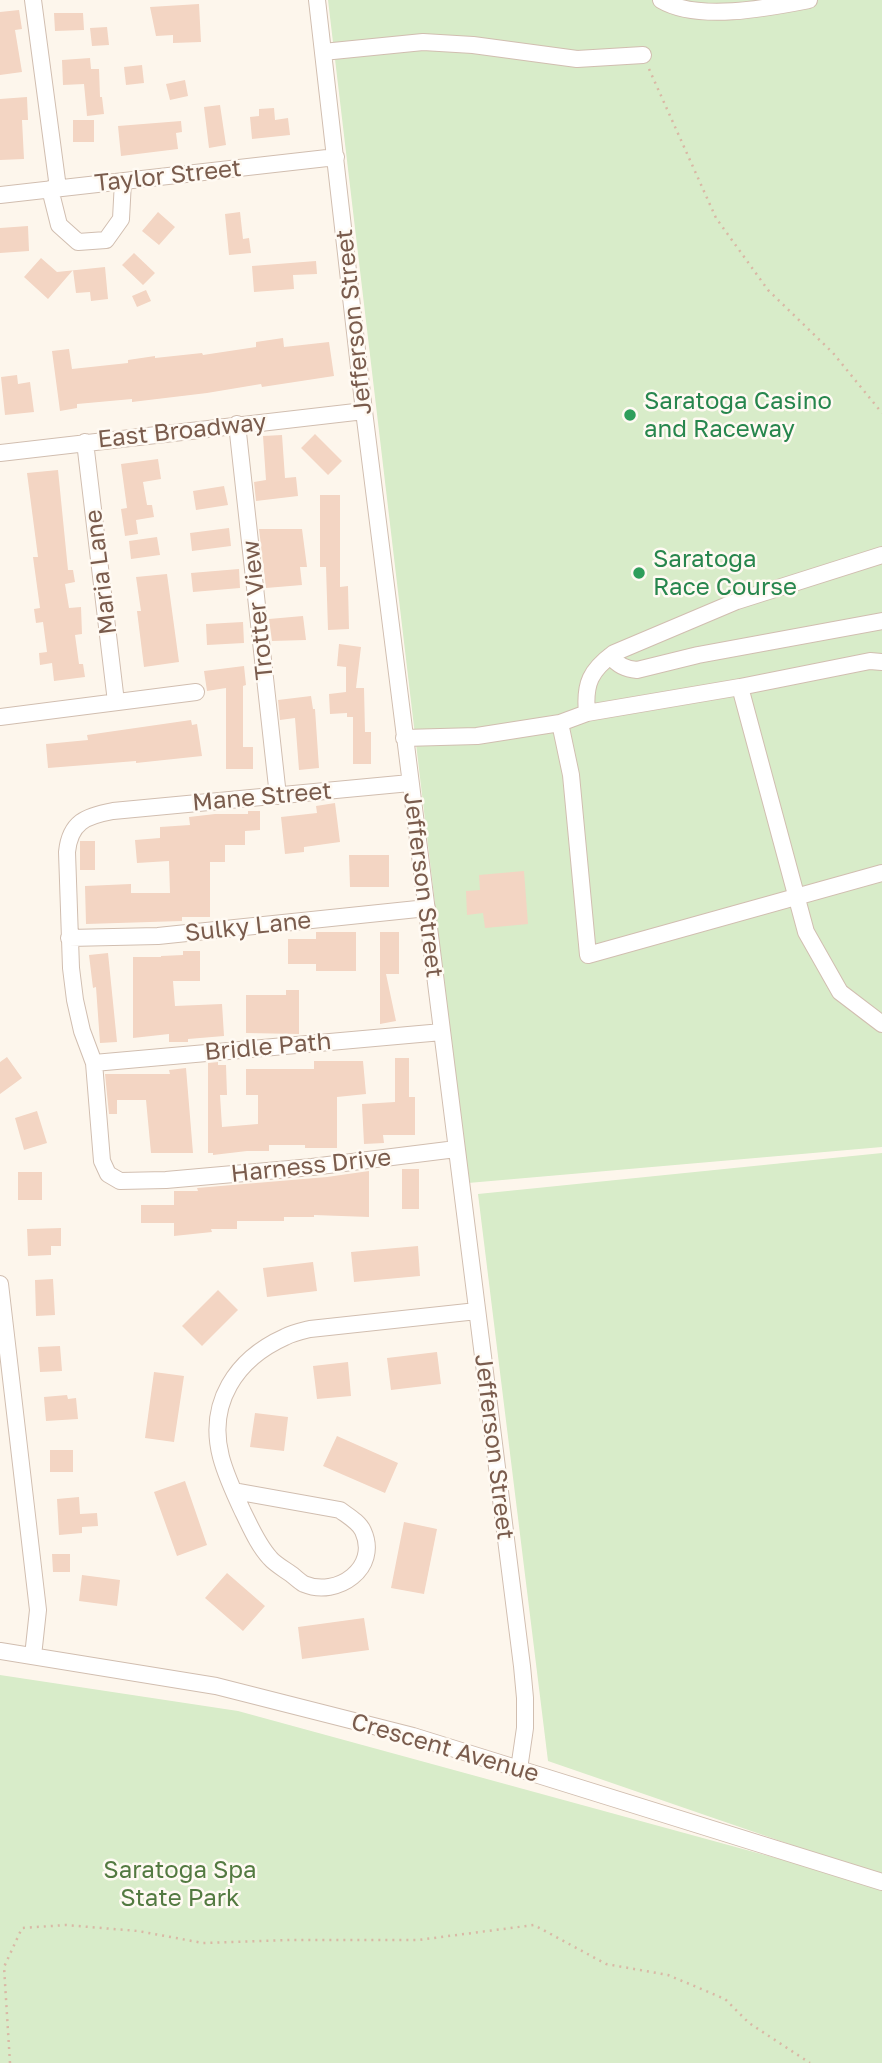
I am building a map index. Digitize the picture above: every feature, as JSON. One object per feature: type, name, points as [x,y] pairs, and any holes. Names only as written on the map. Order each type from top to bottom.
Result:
[{"type":"street","points":[[33,0],[59,225],[78,242],[106,240],[121,219],[123,181]]},
{"type":"street","name":"Jefferson Street","points":[[317,0],[404,738],[525,1698],[525,1728],[519,1769]]},
{"type":"street","points":[[661,0],[669,5],[699,11],[777,6],[809,0]]},
{"type":"street","points":[[323,52],[423,42],[576,59],[643,55]]},
{"type":"street","name":"Taylor Street","points":[[0,195],[336,157]]},
{"type":"street","name":"East Broadway","points":[[0,453],[364,411]]},
{"type":"street","name":"Trotter View","points":[[237,424],[278,796]]},
{"type":"street","name":"Maria Lane","points":[[85,442],[116,702]]},
{"type":"street","points":[[587,713],[589,679],[598,665],[627,646],[737,601],[882,555]]},
{"type":"street","points":[[610,656],[627,670],[637,670],[736,647],[882,621]]},
{"type":"street","points":[[404,738],[477,736],[561,723],[587,713],[870,661],[882,662]]},
{"type":"street","points":[[740,687],[806,932],[840,992],[882,1024]]},
{"type":"street","points":[[0,717],[196,692]]},
{"type":"street","points":[[561,723],[571,775],[588,956],[882,873]]},
{"type":"street","name":"Mane Street","points":[[94,1063],[82,1031],[75,1000],[69,938],[68,841],[80,822],[113,811],[410,783]]},
{"type":"street","name":"Sulky Lane","points":[[69,938],[158,936],[427,908]]},
{"type":"street","name":"Bridle Path","points":[[94,1063],[442,1032]]},
{"type":"street","name":"Harness Drive","points":[[94,1063],[104,1168],[108,1174],[120,1181],[166,1180],[312,1167],[456,1149]]},
{"type":"street","points":[[0,1284],[38,1610],[33,1656]]},
{"type":"street","points":[[234,1491],[340,1510],[352,1518],[363,1531],[366,1548],[363,1565],[353,1578],[337,1586],[304,1584],[270,1559],[255,1537],[234,1491],[221,1456],[218,1419],[224,1395],[236,1373],[250,1358],[285,1336],[310,1329],[477,1311]]},
{"type":"street","name":"Crescent Avenue","points":[[0,1651],[216,1686],[413,1736],[882,1882]]},
{"type":"path","points":[[643,55],[716,218],[768,290],[833,353],[882,413]]},
{"type":"path","points":[[10,2063],[4,1966],[22,1928],[66,1925],[138,1931],[203,1943],[418,1940],[534,1925],[606,1964],[668,1975],[725,1999],[749,2023],[810,2063]]},
{"type":"green space","name":"Saratoga Race Course","points":[[328,0],[882,0],[882,1147],[468,1183]]},
{"type":"green space","points":[[882,1153],[882,1876],[548,1761],[478,1194]]},
{"type":"green space","name":"Saratoga Spa State Park","points":[[0,1675],[238,1711],[882,1887],[882,2063],[0,2063]]},
{"type":"building","points":[[199,4],[201,42],[173,43],[173,35],[156,36],[150,7]]},
{"type":"building","points":[[19,10],[22,29],[15,30],[22,72],[0,75],[0,12]]},
{"type":"building","points":[[54,13],[83,13],[84,30],[55,31]]},
{"type":"building","points":[[107,27],[109,45],[92,46],[90,28]]},
{"type":"building","points":[[90,58],[91,69],[99,69],[104,114],[87,116],[84,84],[63,85],[62,60]]},
{"type":"building","points":[[142,65],[144,83],[126,85],[124,67]]},
{"type":"building","points":[[185,80],[188,96],[170,100],[166,84]]},
{"type":"building","points":[[27,97],[28,120],[22,120],[24,159],[0,160],[0,99]]},
{"type":"building","points":[[220,105],[226,145],[209,148],[204,107]]},
{"type":"building","points":[[274,108],[275,120],[288,118],[290,135],[252,139],[250,117],[259,116],[259,109]]},
{"type":"building","points":[[73,120],[94,120],[94,142],[73,142]]},
{"type":"building","points":[[181,121],[182,132],[176,133],[178,149],[121,156],[118,126]]},
{"type":"building","points":[[158,212],[175,227],[159,245],[142,231]]},
{"type":"building","points":[[240,212],[243,239],[249,238],[251,253],[229,255],[225,214]]},
{"type":"building","points":[[28,226],[29,251],[0,253],[0,228]]},
{"type":"building","points":[[134,253],[155,273],[143,285],[122,265]]},
{"type":"building","points":[[41,258],[57,272],[73,270],[48,299],[24,277]]},
{"type":"building","points":[[316,261],[317,274],[293,275],[294,289],[254,292],[252,266]]},
{"type":"building","points":[[105,267],[108,299],[91,301],[90,292],[76,293],[73,270]]},
{"type":"building","points":[[146,290],[151,301],[137,307],[132,296]]},
{"type":"building","points":[[283,338],[284,347],[329,342],[334,376],[132,402],[132,399],[77,404],[77,408],[60,411],[52,351],[69,349],[72,369],[128,363],[128,360],[155,356],[203,355],[256,347],[256,342]]},
{"type":"building","points":[[17,375],[18,384],[30,382],[34,412],[5,415],[1,377]]},
{"type":"building","points":[[315,434],[342,461],[328,475],[301,448]]},
{"type":"building","points":[[282,435],[285,478],[296,477],[298,496],[256,501],[254,482],[266,480],[263,436]]},
{"type":"building","points":[[158,459],[161,479],[143,482],[147,505],[152,505],[154,517],[136,520],[138,534],[125,536],[121,509],[127,508],[121,464]]},
{"type":"building","points":[[58,470],[68,570],[73,570],[75,582],[65,584],[69,608],[81,607],[82,634],[75,635],[79,664],[83,664],[85,677],[54,681],[52,663],[40,665],[39,653],[47,652],[43,622],[36,623],[34,609],[40,608],[33,557],[38,557],[27,473]]},
{"type":"building","points":[[224,486],[228,505],[196,510],[193,491]]},
{"type":"building","points":[[320,495],[340,495],[340,587],[348,586],[349,629],[328,630],[326,567],[320,567]]},
{"type":"building","points":[[229,528],[231,546],[192,551],[190,533]]},
{"type":"building","points":[[259,529],[302,529],[307,567],[300,567],[302,585],[266,588]]},
{"type":"building","points":[[157,537],[160,555],[131,559],[129,541]]},
{"type":"building","points":[[239,569],[240,588],[193,592],[191,573]]},
{"type":"building","points":[[167,574],[179,662],[144,667],[136,577]]},
{"type":"building","points":[[303,616],[306,640],[272,641],[269,619]]},
{"type":"building","points":[[243,622],[244,643],[207,645],[206,624]]},
{"type":"building","points":[[339,644],[361,647],[356,688],[364,688],[365,732],[371,732],[371,764],[353,764],[353,717],[347,717],[347,713],[330,714],[329,694],[346,692],[346,667],[337,666]]},
{"type":"building","points":[[244,666],[246,685],[243,686],[243,747],[253,747],[253,769],[226,769],[226,688],[207,691],[204,671]]},
{"type":"building","points":[[311,696],[315,709],[319,768],[299,770],[295,718],[280,720],[278,700]]},
{"type":"building","points":[[191,720],[192,725],[197,724],[202,756],[48,768],[46,744],[88,740],[87,735]]},
{"type":"building","points":[[335,803],[340,842],[304,847],[304,852],[285,854],[281,817],[317,813],[316,806]]},
{"type":"building","points":[[248,811],[260,811],[260,830],[245,831],[245,845],[225,845],[225,862],[210,862],[210,917],[182,917],[182,921],[86,924],[85,886],[131,884],[131,893],[170,893],[169,861],[137,863],[135,840],[160,838],[160,827],[190,825],[189,817],[248,814]]},
{"type":"building","points":[[80,841],[95,841],[95,870],[80,870]]},
{"type":"building","points":[[349,855],[389,855],[389,887],[350,887]]},
{"type":"building","points":[[524,871],[528,924],[485,928],[483,913],[467,915],[466,891],[480,890],[479,875]]},
{"type":"building","points":[[316,932],[356,932],[356,971],[316,971],[316,964],[288,964],[288,939],[316,939]]},
{"type":"building","points":[[380,932],[399,932],[399,974],[386,974],[396,1021],[380,1024]]},
{"type":"building","points":[[183,951],[200,951],[200,981],[173,981],[175,1006],[222,1004],[224,1036],[188,1039],[188,1042],[169,1042],[169,1034],[133,1038],[133,957],[183,955]]},
{"type":"building","points":[[108,953],[117,1042],[100,1043],[96,987],[93,988],[89,955]]},
{"type":"building","points":[[286,990],[299,990],[299,1034],[246,1033],[246,995],[286,995]]},
{"type":"building","points":[[7,1057],[22,1078],[0,1094],[0,1062]]},
{"type":"building","points":[[395,1058],[409,1058],[409,1097],[415,1097],[415,1135],[383,1135],[384,1143],[364,1144],[362,1104],[395,1102]]},
{"type":"building","points":[[314,1061],[363,1061],[366,1094],[337,1097],[337,1148],[269,1145],[269,1151],[213,1155],[208,1153],[208,1063],[226,1065],[227,1095],[220,1095],[222,1127],[258,1124],[258,1095],[246,1095],[246,1069],[314,1069]]},
{"type":"building","points":[[186,1068],[193,1153],[151,1153],[146,1100],[117,1100],[117,1114],[109,1114],[105,1074],[170,1074],[169,1070]]},
{"type":"building","points":[[37,1111],[47,1143],[24,1150],[15,1118]]},
{"type":"building","points":[[402,1169],[419,1169],[419,1209],[402,1209]]},
{"type":"building","points":[[369,1171],[369,1217],[314,1215],[284,1217],[284,1221],[237,1221],[237,1229],[211,1229],[212,1232],[174,1236],[174,1223],[141,1223],[141,1205],[174,1205],[174,1191],[198,1191],[197,1188]]},
{"type":"building","points":[[18,1172],[42,1172],[42,1200],[18,1200]]},
{"type":"building","points":[[61,1228],[61,1246],[51,1246],[51,1255],[28,1256],[27,1229]]},
{"type":"building","points":[[418,1246],[420,1276],[354,1282],[351,1252]]},
{"type":"building","points":[[313,1262],[317,1291],[267,1297],[263,1268]]},
{"type":"building","points":[[53,1279],[55,1315],[36,1316],[35,1280]]},
{"type":"building","points":[[218,1290],[238,1310],[202,1346],[182,1326]]},
{"type":"building","points":[[60,1346],[62,1371],[40,1372],[38,1347]]},
{"type":"building","points":[[437,1352],[441,1384],[391,1390],[387,1358]]},
{"type":"building","points":[[348,1362],[351,1396],[317,1399],[313,1366]]},
{"type":"building","points":[[154,1372],[184,1376],[174,1442],[145,1438]]},
{"type":"building","points":[[67,1395],[68,1399],[76,1398],[78,1419],[46,1421],[44,1397]]},
{"type":"building","points":[[255,1413],[288,1417],[284,1451],[250,1447]]},
{"type":"building","points":[[337,1436],[398,1463],[385,1493],[323,1466]]},
{"type":"building","points":[[50,1450],[73,1450],[73,1472],[50,1472]]},
{"type":"building","points":[[185,1481],[207,1545],[177,1556],[154,1492]]},
{"type":"building","points":[[79,1497],[80,1514],[97,1513],[98,1526],[82,1527],[82,1533],[59,1535],[57,1499]]},
{"type":"building","points":[[404,1522],[437,1529],[424,1594],[391,1588]]},
{"type":"building","points":[[52,1554],[70,1554],[70,1572],[53,1572]]},
{"type":"building","points":[[227,1573],[265,1606],[243,1631],[205,1598]]},
{"type":"building","points":[[82,1575],[120,1580],[117,1606],[79,1601]]},
{"type":"building","points":[[364,1618],[369,1650],[302,1659],[298,1627]]},
{"type":"place","name":"Saratoga Casino and Raceway","points":[[630,415]]},
{"type":"place","name":"Saratoga Race Course","points":[[639,573]]}]
